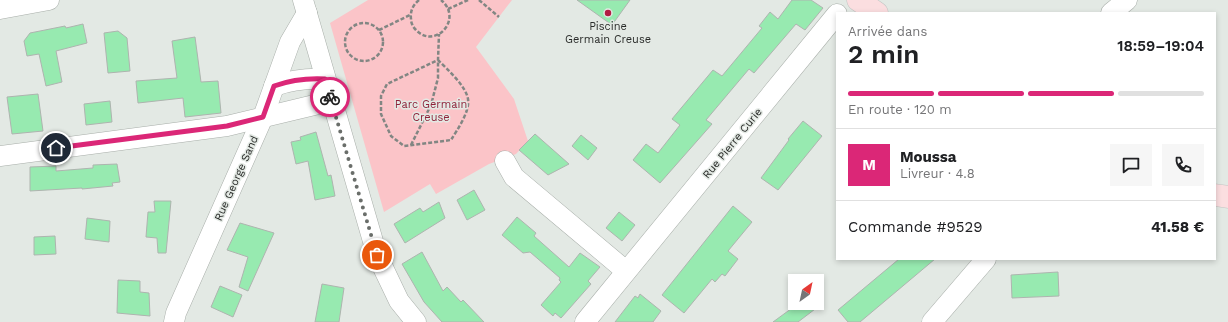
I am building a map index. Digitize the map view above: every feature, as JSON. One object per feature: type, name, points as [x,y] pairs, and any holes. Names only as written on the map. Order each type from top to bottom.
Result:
[{"type":"main road","points":[[858,0],[876,12]]},
{"type":"main road","points":[[1216,195],[1228,197]]},
{"type":"street","points":[[0,9],[50,0]]},
{"type":"street","name":"Rue Pierre Curie","points":[[840,12],[849,0]]},
{"type":"street","points":[[1112,12],[1127,0]]},
{"type":"street","points":[[305,6],[377,255],[399,301],[416,322]]},
{"type":"street","name":"Rue George Sand","points":[[174,322],[176,313],[263,117],[290,42],[305,6]]},
{"type":"street","name":"Rue Pierre Curie","points":[[585,322],[836,16]]},
{"type":"street","points":[[274,86],[288,81],[308,78],[325,79]]},
{"type":"street","points":[[0,156],[227,126],[332,101]]},
{"type":"street","points":[[505,161],[514,177],[626,271]]},
{"type":"street","points":[[932,322],[985,260]]},
{"type":"path","points":[[419,0],[415,3],[412,9],[410,15],[411,22],[418,32],[424,35],[432,36],[445,30],[449,23],[450,16],[448,9],[441,0]]},
{"type":"path","points":[[448,9],[468,0]]},
{"type":"path","points":[[478,0],[499,17]]},
{"type":"path","points":[[379,30],[410,15]]},
{"type":"path","points":[[366,23],[379,30],[383,37],[383,45],[381,52],[376,58],[369,61],[361,61],[353,58],[348,52],[345,44],[348,32],[353,26],[366,23]]},
{"type":"path","points":[[410,145],[431,105],[438,78],[439,34]]},
{"type":"path","points":[[438,60],[462,86],[468,100],[464,120],[451,140],[404,146],[391,136],[381,114],[381,96],[387,84],[438,60]]},
{"type":"green space","name":"Parc Germain Creuse","points":[[368,0],[512,0],[476,47],[514,99],[528,141],[516,154],[489,164],[436,194],[430,184],[384,212],[330,23]]},
{"type":"building","name":"Piscine Germain Creuse","points":[[577,0],[630,0],[612,25]]},
{"type":"building","points":[[792,0],[811,0],[823,8],[805,30],[796,24],[754,73],[749,69],[706,120],[712,124],[660,183],[633,160],[646,144],[658,153],[680,125],[672,119],[713,70],[722,76],[762,28],[759,26],[770,12],[778,19]]},
{"type":"building","points":[[83,24],[87,43],[56,51],[62,82],[46,86],[39,54],[27,56],[24,41],[30,33]]},
{"type":"building","points":[[118,31],[127,38],[130,71],[108,73],[104,33]]},
{"type":"building","points":[[195,37],[201,82],[218,81],[221,113],[185,117],[183,98],[138,103],[136,81],[177,78],[172,41]]},
{"type":"building","points":[[38,94],[43,131],[12,134],[7,97]]},
{"type":"building","points":[[110,101],[112,122],[86,125],[84,104]]},
{"type":"building","points":[[803,121],[822,136],[778,190],[761,178],[789,140],[788,139]]},
{"type":"building","points":[[316,132],[328,176],[331,175],[335,196],[315,200],[308,161],[296,164],[291,142],[301,140],[300,137]]},
{"type":"building","points":[[535,134],[569,164],[548,175],[519,150]]},
{"type":"building","points":[[581,135],[597,148],[588,160],[572,146]]},
{"type":"building","points":[[117,164],[120,182],[112,183],[113,186],[30,191],[30,167],[56,166],[56,171],[93,168],[93,165]]},
{"type":"building","points":[[474,190],[485,210],[467,220],[457,200]]},
{"type":"building","points":[[154,201],[171,201],[166,253],[158,253],[157,238],[146,237],[148,212],[155,212]]},
{"type":"building","points":[[439,202],[445,218],[405,243],[394,224],[420,208],[423,212]]},
{"type":"building","points":[[733,206],[752,222],[728,251],[738,259],[725,276],[722,274],[715,282],[712,279],[684,313],[662,295]]},
{"type":"building","points":[[619,212],[635,225],[622,241],[606,228]]},
{"type":"building","points":[[517,217],[536,233],[534,236],[569,267],[580,253],[600,267],[588,281],[591,284],[561,318],[555,313],[553,316],[541,305],[561,282],[559,280],[560,278],[530,252],[523,253],[502,235]]},
{"type":"building","points":[[87,218],[110,221],[109,242],[85,239]]},
{"type":"building","points":[[240,223],[274,233],[248,291],[239,287],[248,257],[227,250]]},
{"type":"building","points":[[55,236],[56,254],[34,255],[34,237]]},
{"type":"building","points":[[422,252],[443,291],[447,287],[461,302],[463,300],[484,322],[442,322],[424,302],[402,264]]},
{"type":"building","points":[[898,260],[934,260],[860,322],[848,322],[838,310]]},
{"type":"building","points":[[1058,272],[1059,296],[1012,298],[1011,275]]},
{"type":"building","points":[[118,280],[140,281],[140,292],[149,293],[150,316],[117,313]]},
{"type":"building","points":[[322,284],[344,288],[339,322],[315,322]]},
{"type":"building","points":[[220,286],[242,295],[233,317],[211,307]]},
{"type":"building","points":[[640,294],[661,311],[653,322],[615,322],[635,296],[638,298]]},
{"type":"building","points":[[789,310],[814,310],[798,322],[773,322]]},
{"type":"way so far","points":[[330,97],[377,255]]},
{"type":"place","name":"Piscine Germain Creuse","points":[[608,13]]},
{"type":"route","points":[[56,148],[227,126],[263,117],[274,86],[288,81],[308,78],[325,79],[330,97]]}]
